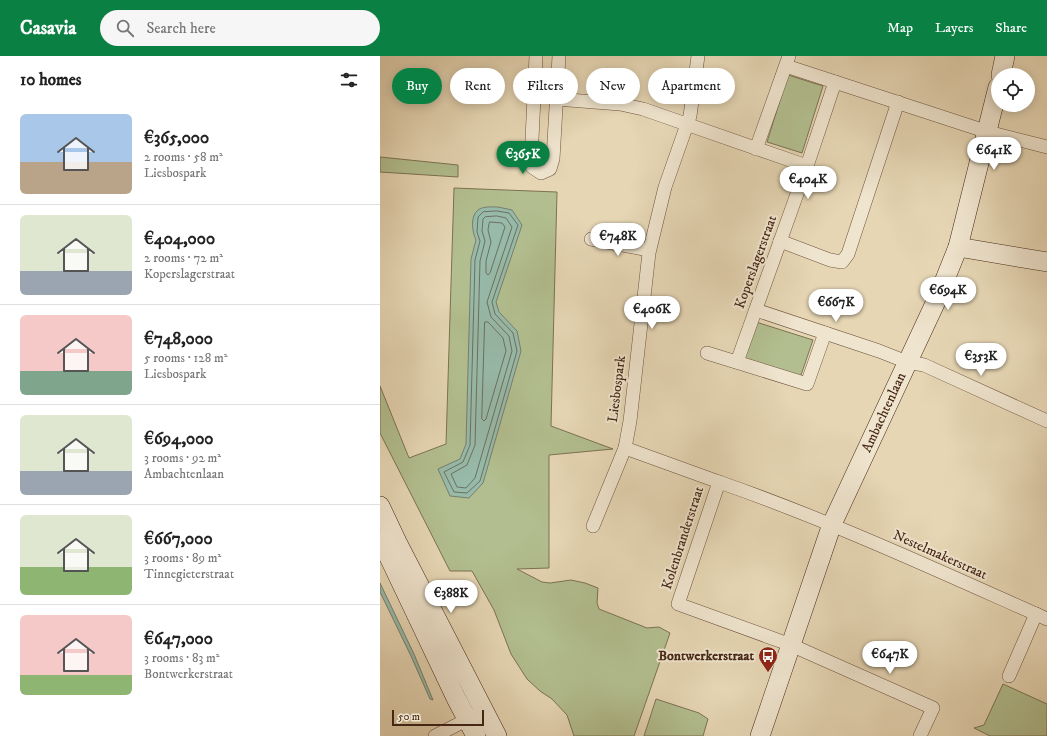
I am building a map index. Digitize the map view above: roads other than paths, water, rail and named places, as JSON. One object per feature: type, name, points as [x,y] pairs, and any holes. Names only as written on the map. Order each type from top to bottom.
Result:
[{"type":"street","points":[[535,68],[536,56]]},
{"type":"street","points":[[558,68],[559,56]]},
{"type":"street","name":"Liesbospark","points":[[593,526],[625,448],[630,421],[649,250],[664,187],[690,116],[698,56]]},
{"type":"street","points":[[1002,68],[1005,56]]},
{"type":"street","points":[[756,150],[787,61],[835,82],[988,132],[1047,147]]},
{"type":"street","name":"Koperslagerstraat","points":[[736,362],[807,166],[835,82]]},
{"type":"street","points":[[578,101],[620,104],[643,109],[756,150],[807,166]]},
{"type":"street","points":[[780,241],[830,260],[842,262],[848,254],[898,102]]},
{"type":"street","points":[[534,104],[531,160],[532,167],[541,173],[550,169],[556,104]]},
{"type":"street","name":"Ambachtenlaan","points":[[760,736],[832,524],[938,297],[958,247],[992,112]]},
{"type":"street","points":[[591,239],[649,250]]},
{"type":"street","points":[[958,247],[1047,262]]},
{"type":"street","points":[[756,310],[879,351],[907,362],[924,365],[1047,421]]},
{"type":"street","points":[[707,353],[807,384],[825,333]]},
{"type":"street","name":"Kolenbranderstraat","points":[[625,448],[773,501],[832,524]]},
{"type":"street","name":"Kolenbranderstraat","points":[[719,482],[678,604],[791,645]]},
{"type":"street","points":[[380,506],[476,715],[476,736]]},
{"type":"street","name":"Nestelmakerstraat","points":[[832,524],[1041,617]]},
{"type":"street","points":[[380,538],[476,715],[497,736]]},
{"type":"street","points":[[1008,676],[1041,617]]},
{"type":"street","points":[[791,645],[933,708],[920,736]]},
{"type":"street","points":[[435,736],[476,715]]},
{"type":"water","points":[[488,207],[498,207],[512,210],[522,225],[496,302],[499,312],[517,331],[521,351],[483,483],[469,498],[450,496],[438,469],[460,459],[466,444],[471,259],[476,240],[473,229],[473,220],[475,213],[478,210]]},
{"type":"water","points":[[380,583],[414,654],[433,700],[430,699],[380,592]]},
{"type":"place","name":"Bontwerkerstraat","points":[[768,673]]}]
